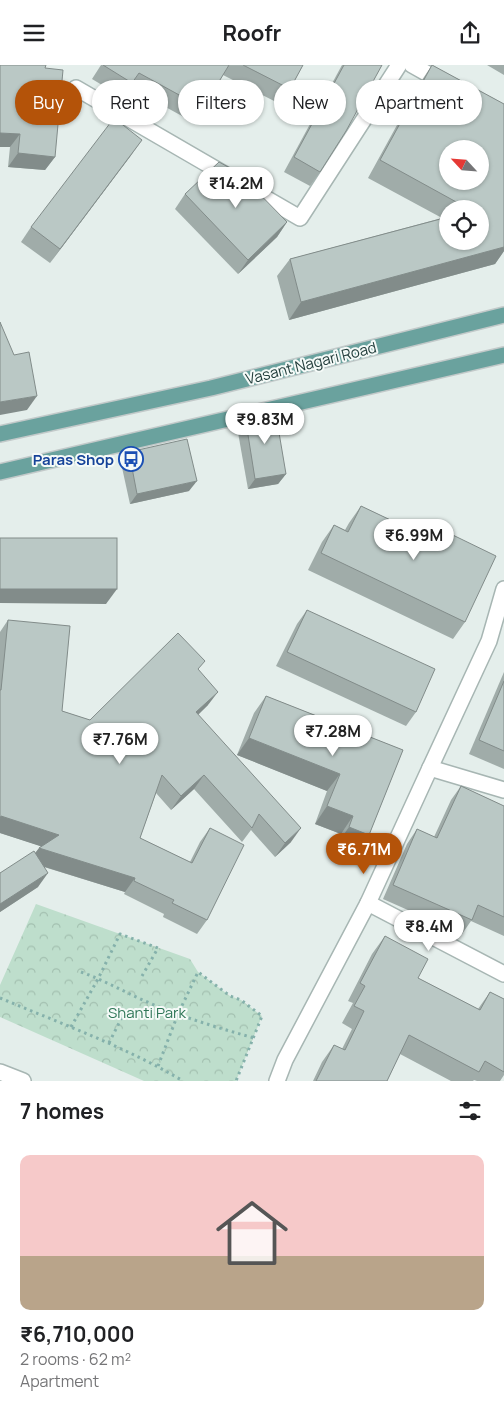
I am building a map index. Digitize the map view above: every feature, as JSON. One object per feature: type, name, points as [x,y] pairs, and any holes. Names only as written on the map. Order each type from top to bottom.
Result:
[{"type":"main road","name":"Vasant Nagari Road","points":[[0,434],[211,389],[504,315]]},
{"type":"main road","points":[[0,472],[504,355]]},
{"type":"street","points":[[82,91],[300,218],[399,65]]},
{"type":"street","points":[[412,65],[438,80]]},
{"type":"street","points":[[277,1081],[285,1060],[368,903],[489,641],[504,589]]},
{"type":"street","points":[[430,767],[504,790]]},
{"type":"street","points":[[368,903],[504,974]]},
{"type":"street","points":[[0,1072],[23,1081]]},
{"type":"path","points":[[72,1027],[120,934],[158,947],[142,976]]},
{"type":"path","points":[[81,972],[202,1024],[254,1038]]},
{"type":"path","points":[[158,1066],[178,1014],[198,972],[230,997],[241,1001],[262,1017],[236,1081]]},
{"type":"path","points":[[0,998],[109,1043],[158,1066],[184,1081]]},
{"type":"path","points":[[109,1043],[124,1013]]},
{"type":"green space","name":"Shanti Park","points":[[36,904],[190,959],[198,972],[230,996],[241,1000],[262,1016],[236,1081],[144,1081],[0,1017],[0,985]]},
{"type":"building","points":[[0,65],[46,65],[45,68],[63,70],[62,80],[15,80],[15,125],[58,125],[55,157],[18,153],[20,134],[0,133]]},
{"type":"building","points":[[103,65],[229,65],[220,80],[178,80],[178,94],[168,89],[168,80],[152,80],[139,73],[134,80],[127,80]]},
{"type":"building","points":[[243,65],[303,65],[295,80],[274,81]]},
{"type":"building","points":[[344,65],[382,65],[374,80],[356,80],[356,113],[320,172],[294,157],[311,125],[346,125],[346,80],[336,80]]},
{"type":"building","points":[[432,65],[460,80],[424,80]]},
{"type":"building","points":[[482,92],[504,104],[504,247],[301,302],[290,259],[439,219],[439,250],[489,250],[489,200],[453,200],[380,160],[399,125],[482,125]]},
{"type":"building","points":[[109,125],[123,125],[142,140],[60,249],[31,227]]},
{"type":"building","points":[[219,162],[239,173],[287,222],[248,260],[185,194]]},
{"type":"building","points":[[0,322],[14,355],[29,352],[37,396],[0,402]]},
{"type":"building","points":[[275,409],[286,474],[255,479],[245,416]]},
{"type":"building","points":[[187,439],[197,481],[137,494],[129,452]]},
{"type":"building","points":[[361,506],[420,534],[426,522],[496,556],[465,622],[321,553],[334,525],[348,532]]},
{"type":"building","points":[[0,538],[117,538],[117,589],[0,589]]},
{"type":"building","points":[[307,610],[435,669],[416,712],[287,652]]},
{"type":"building","points":[[8,620],[70,626],[62,711],[90,720],[178,633],[205,661],[198,669],[218,692],[196,712],[301,828],[285,843],[259,814],[252,828],[204,775],[181,796],[162,775],[140,838],[192,863],[210,828],[244,845],[207,920],[172,903],[174,900],[134,881],[135,878],[39,848],[59,835],[1,816],[0,819],[0,690]]},
{"type":"building","points":[[504,681],[504,751],[479,740]]},
{"type":"building","points":[[266,696],[403,750],[369,835],[349,827],[353,816],[327,806],[340,774],[249,738]]},
{"type":"building","points":[[461,786],[504,806],[504,917],[478,905],[472,920],[393,885],[417,829],[437,838]]},
{"type":"building","points":[[34,851],[48,873],[0,904],[0,873]]},
{"type":"building","points":[[385,936],[428,959],[418,978],[480,1010],[490,992],[504,999],[504,1072],[485,1061],[479,1072],[409,1035],[387,1081],[316,1081],[334,1045],[345,1050],[364,1011],[354,1006],[365,986],[360,983]]},
{"type":"place","name":"Paras Shop","points":[[131,459]]}]
